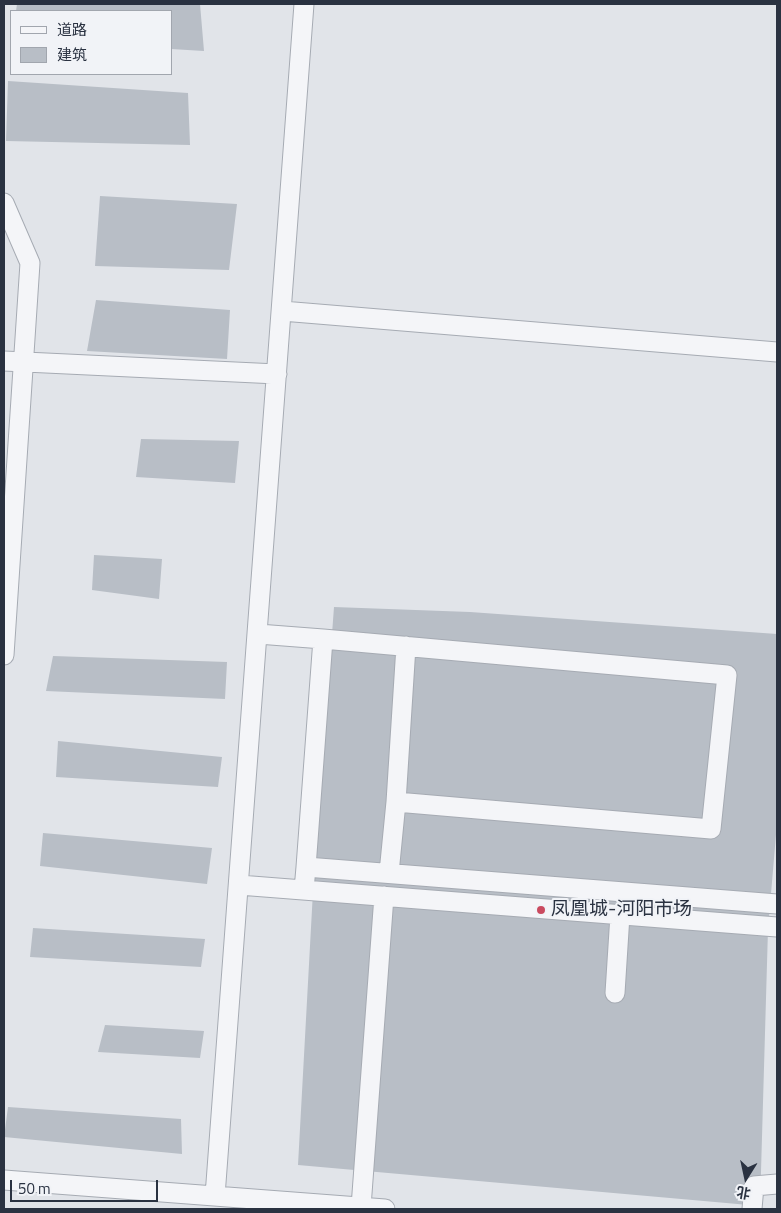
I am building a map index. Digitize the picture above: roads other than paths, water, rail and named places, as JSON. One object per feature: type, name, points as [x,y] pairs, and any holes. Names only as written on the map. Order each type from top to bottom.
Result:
[{"type":"street","points":[[215,1196],[304,4]]},
{"type":"street","points":[[4,203],[30,263],[25,362],[4,655]]},
{"type":"street","points":[[282,311],[777,352]]},
{"type":"street","points":[[4,361],[277,374]]},
{"type":"street","points":[[258,634],[727,675],[711,829],[396,802]]},
{"type":"street","points":[[304,890],[323,639]]},
{"type":"street","points":[[389,873],[396,802],[406,646]]},
{"type":"street","points":[[306,867],[777,904]]},
{"type":"street","points":[[239,885],[777,927]]},
{"type":"street","points":[[361,1208],[384,896]]},
{"type":"street","points":[[615,993],[620,915]]},
{"type":"street","points":[[4,1180],[385,1209]]},
{"type":"street","points":[[752,1209],[754,1186],[777,1184]]},
{"type":"place","name":"凤凰城-河阳市场","points":[[541,910]]}]
